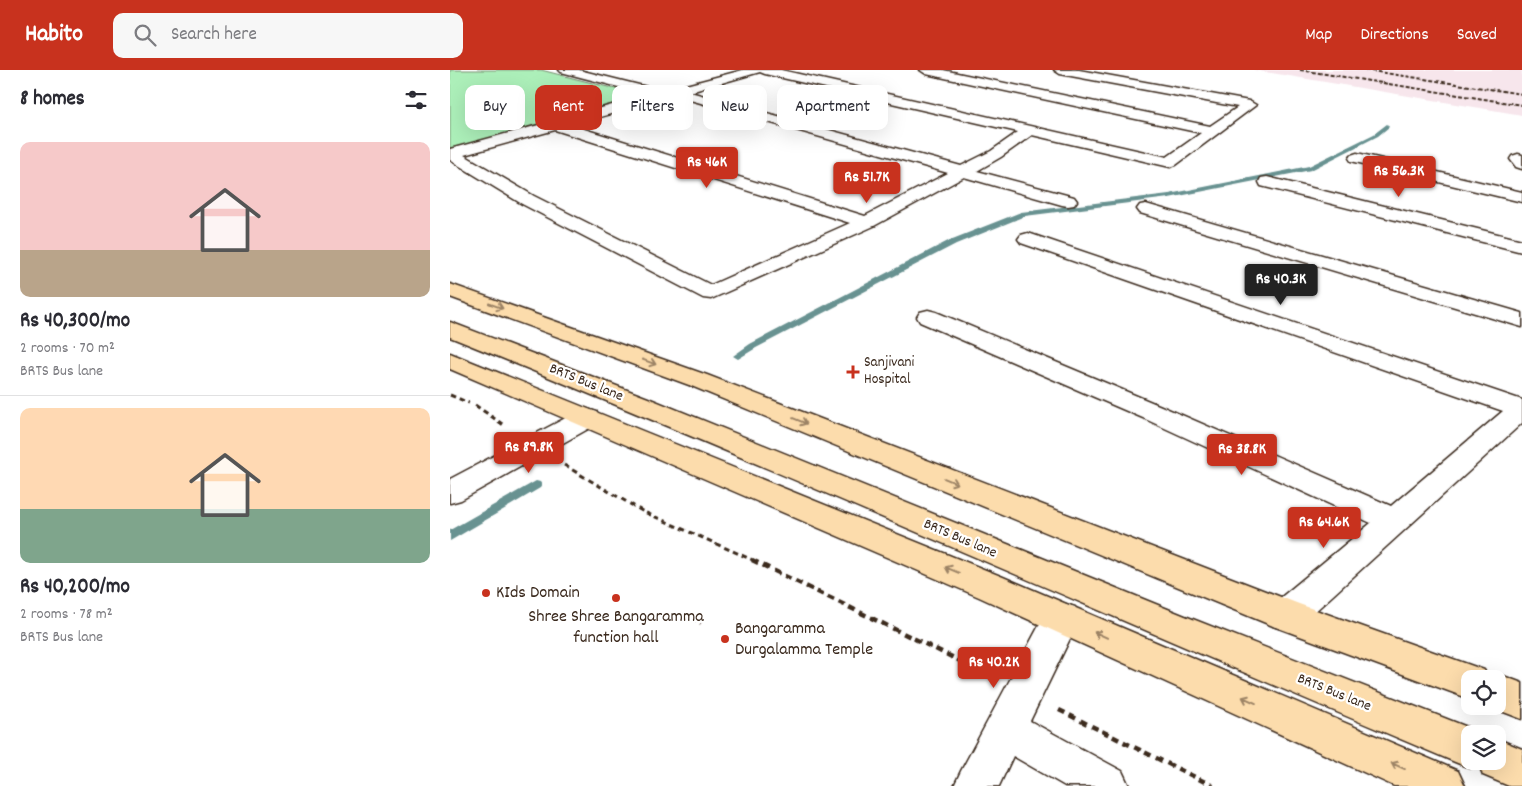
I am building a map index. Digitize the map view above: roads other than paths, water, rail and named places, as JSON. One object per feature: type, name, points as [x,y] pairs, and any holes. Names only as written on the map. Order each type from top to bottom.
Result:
[{"type":"main road","points":[[450,290],[698,380],[1286,615],[1461,679]]},
{"type":"main road","name":"BRTS Bus lane","points":[[450,329],[639,404],[1136,612],[1461,744]]},
{"type":"main road","points":[[450,360],[1062,618],[1443,786]]},
{"type":"main road","points":[[1506,695],[1522,701]]},
{"type":"main road","points":[[1506,763],[1522,770]]},
{"type":"street","points":[[565,70],[631,85]]},
{"type":"street","points":[[693,88],[756,70]]},
{"type":"street","points":[[765,70],[1170,162],[1249,105],[1060,70]]},
{"type":"street","points":[[926,70],[1213,131]]},
{"type":"street","points":[[693,100],[1068,201]]},
{"type":"street","points":[[451,154],[537,130]]},
{"type":"street","points":[[571,130],[867,222]]},
{"type":"street","points":[[451,154],[528,200],[712,293],[867,222],[996,154],[1028,131]]},
{"type":"street","points":[[1358,158],[1522,196]]},
{"type":"street","points":[[1267,182],[1522,246]]},
{"type":"street","points":[[1146,209],[1522,320]]},
{"type":"street","points":[[1028,239],[1522,409],[1286,615]]},
{"type":"street","points":[[928,318],[1152,412],[1395,521]]},
{"type":"street","points":[[450,492],[587,418]]},
{"type":"street","points":[[976,786],[1062,618]]},
{"type":"street","points":[[1004,729],[1107,786]]},
{"type":"waterway","points":[[738,356],[753,346],[953,242],[1024,214],[1169,196],[1311,168],[1376,135],[1387,126]]},
{"type":"waterway","points":[[450,536],[536,485]]},
{"type":"railway","points":[[1300,70],[1522,105]]},
{"type":"railway","points":[[1365,70],[1522,94]]},
{"type":"place","name":"Sanjivani Hospital","points":[[853,372]]},
{"type":"place","name":"KIds Domain","points":[[486,593]]},
{"type":"place","name":"Shree Shree Bangaramma function hall","points":[[616,598]]},
{"type":"place","name":"Bangaramma Durgalamma Temple","points":[[725,639]]}]
